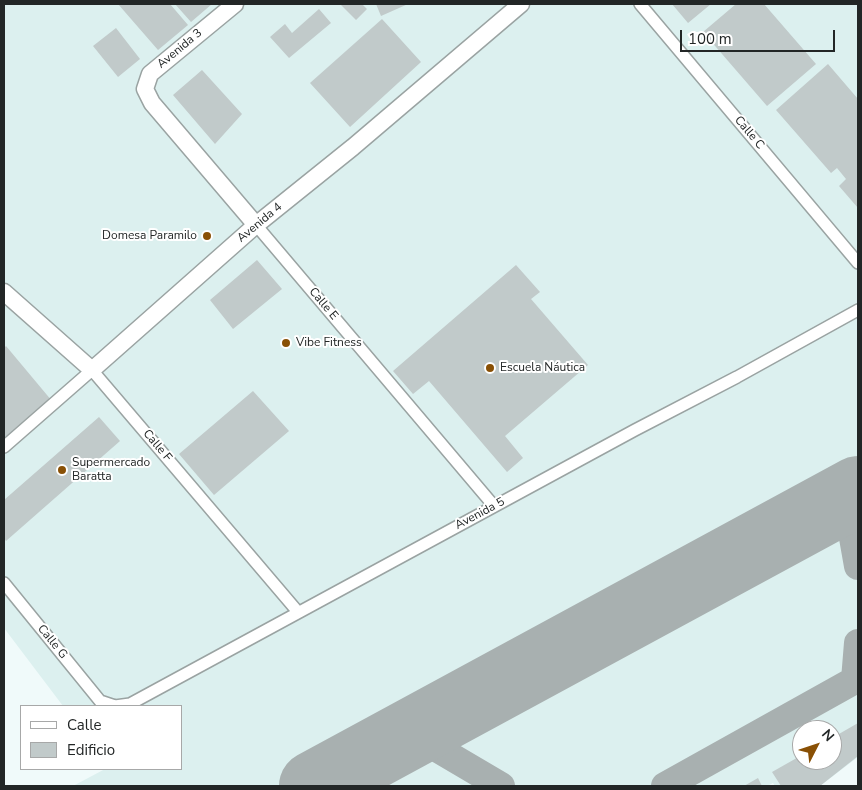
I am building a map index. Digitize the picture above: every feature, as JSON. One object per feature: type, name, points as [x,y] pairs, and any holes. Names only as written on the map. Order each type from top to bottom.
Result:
[{"type":"main road","name":"Avenida 3","points":[[152,103],[145,89],[150,74],[235,4]]},
{"type":"main road","name":"Avenida 4","points":[[92,370],[256,225],[360,142],[522,4]]},
{"type":"main road","name":"Calle E","points":[[152,103],[256,225]]},
{"type":"main road","name":"Calle F","points":[[4,292],[92,370]]},
{"type":"street","name":"Calle C","points":[[640,4],[858,263]]},
{"type":"street","name":"Calle E","points":[[256,225],[494,506]]},
{"type":"street","name":"Avenida 5","points":[[123,705],[130,704],[858,310]]},
{"type":"street","name":"Avenida 4","points":[[4,447],[92,370]]},
{"type":"street","name":"Calle F","points":[[92,370],[298,612]]},
{"type":"street","name":"Calle G","points":[[4,583],[100,701]]},
{"type":"street","name":"Avenida 5","points":[[100,701],[113,705]]},
{"type":"shaded area","points":[[4,4],[858,4],[858,757],[842,769],[842,720],[792,720],[792,770],[841,770],[820,786],[775,786],[773,783],[767,786],[73,786],[103,770],[182,770],[182,705],[62,705],[4,628]]},
{"type":"building","points":[[118,4],[170,4],[188,25],[158,50]]},
{"type":"building","points":[[175,4],[212,4],[191,22]]},
{"type":"building","points":[[340,4],[362,4],[367,9],[356,20]]},
{"type":"building","points":[[376,4],[408,4],[381,16]]},
{"type":"building","points":[[672,4],[711,4],[688,23]]},
{"type":"building","points":[[736,4],[764,4],[816,64],[767,106],[703,32]]},
{"type":"building","points":[[319,9],[331,23],[289,58],[270,37],[285,24],[292,33]]},
{"type":"building","points":[[382,19],[421,62],[350,127],[310,83]]},
{"type":"building","points":[[116,28],[140,59],[118,77],[93,46]]},
{"type":"building","points":[[828,64],[858,99],[858,208],[839,186],[846,179],[837,168],[831,173],[776,110]]},
{"type":"building","points":[[202,70],[242,114],[215,144],[173,95]]},
{"type":"building","points":[[257,260],[282,289],[233,329],[210,300]]},
{"type":"building","name":"Escuela Náutica","points":[[516,265],[540,292],[531,299],[588,365],[505,436],[523,458],[507,472],[429,381],[413,394],[393,371]]},
{"type":"building","points":[[6,346],[52,401],[4,442],[4,348]]},
{"type":"building","points":[[253,391],[289,431],[214,495],[179,454]]},
{"type":"building","name":"Supermercado Baratta","points":[[99,417],[120,441],[6,541],[4,538],[4,500]]},
{"type":"building","points":[[858,723],[858,756],[842,769],[842,732]]},
{"type":"building","points":[[792,761],[792,770],[840,770],[820,786],[781,786],[772,772]]},
{"type":"building","points":[[758,778],[762,786],[744,786]]},
{"type":"taxiway","points":[[846,498],[858,566]]},
{"type":"taxiway","points":[[665,786],[855,680],[858,643]]},
{"type":"taxiway","points":[[411,733],[501,786]]},
{"type":"runway","points":[[314,786],[858,491]]},
{"type":"place","name":"Domesa Paramilo","points":[[207,236]]},
{"type":"place","name":"Vibe Fitness","points":[[286,343]]},
{"type":"place","name":"Escuela Náutica","points":[[490,368]]},
{"type":"place","name":"Supermercado Baratta","points":[[62,470]]}]
